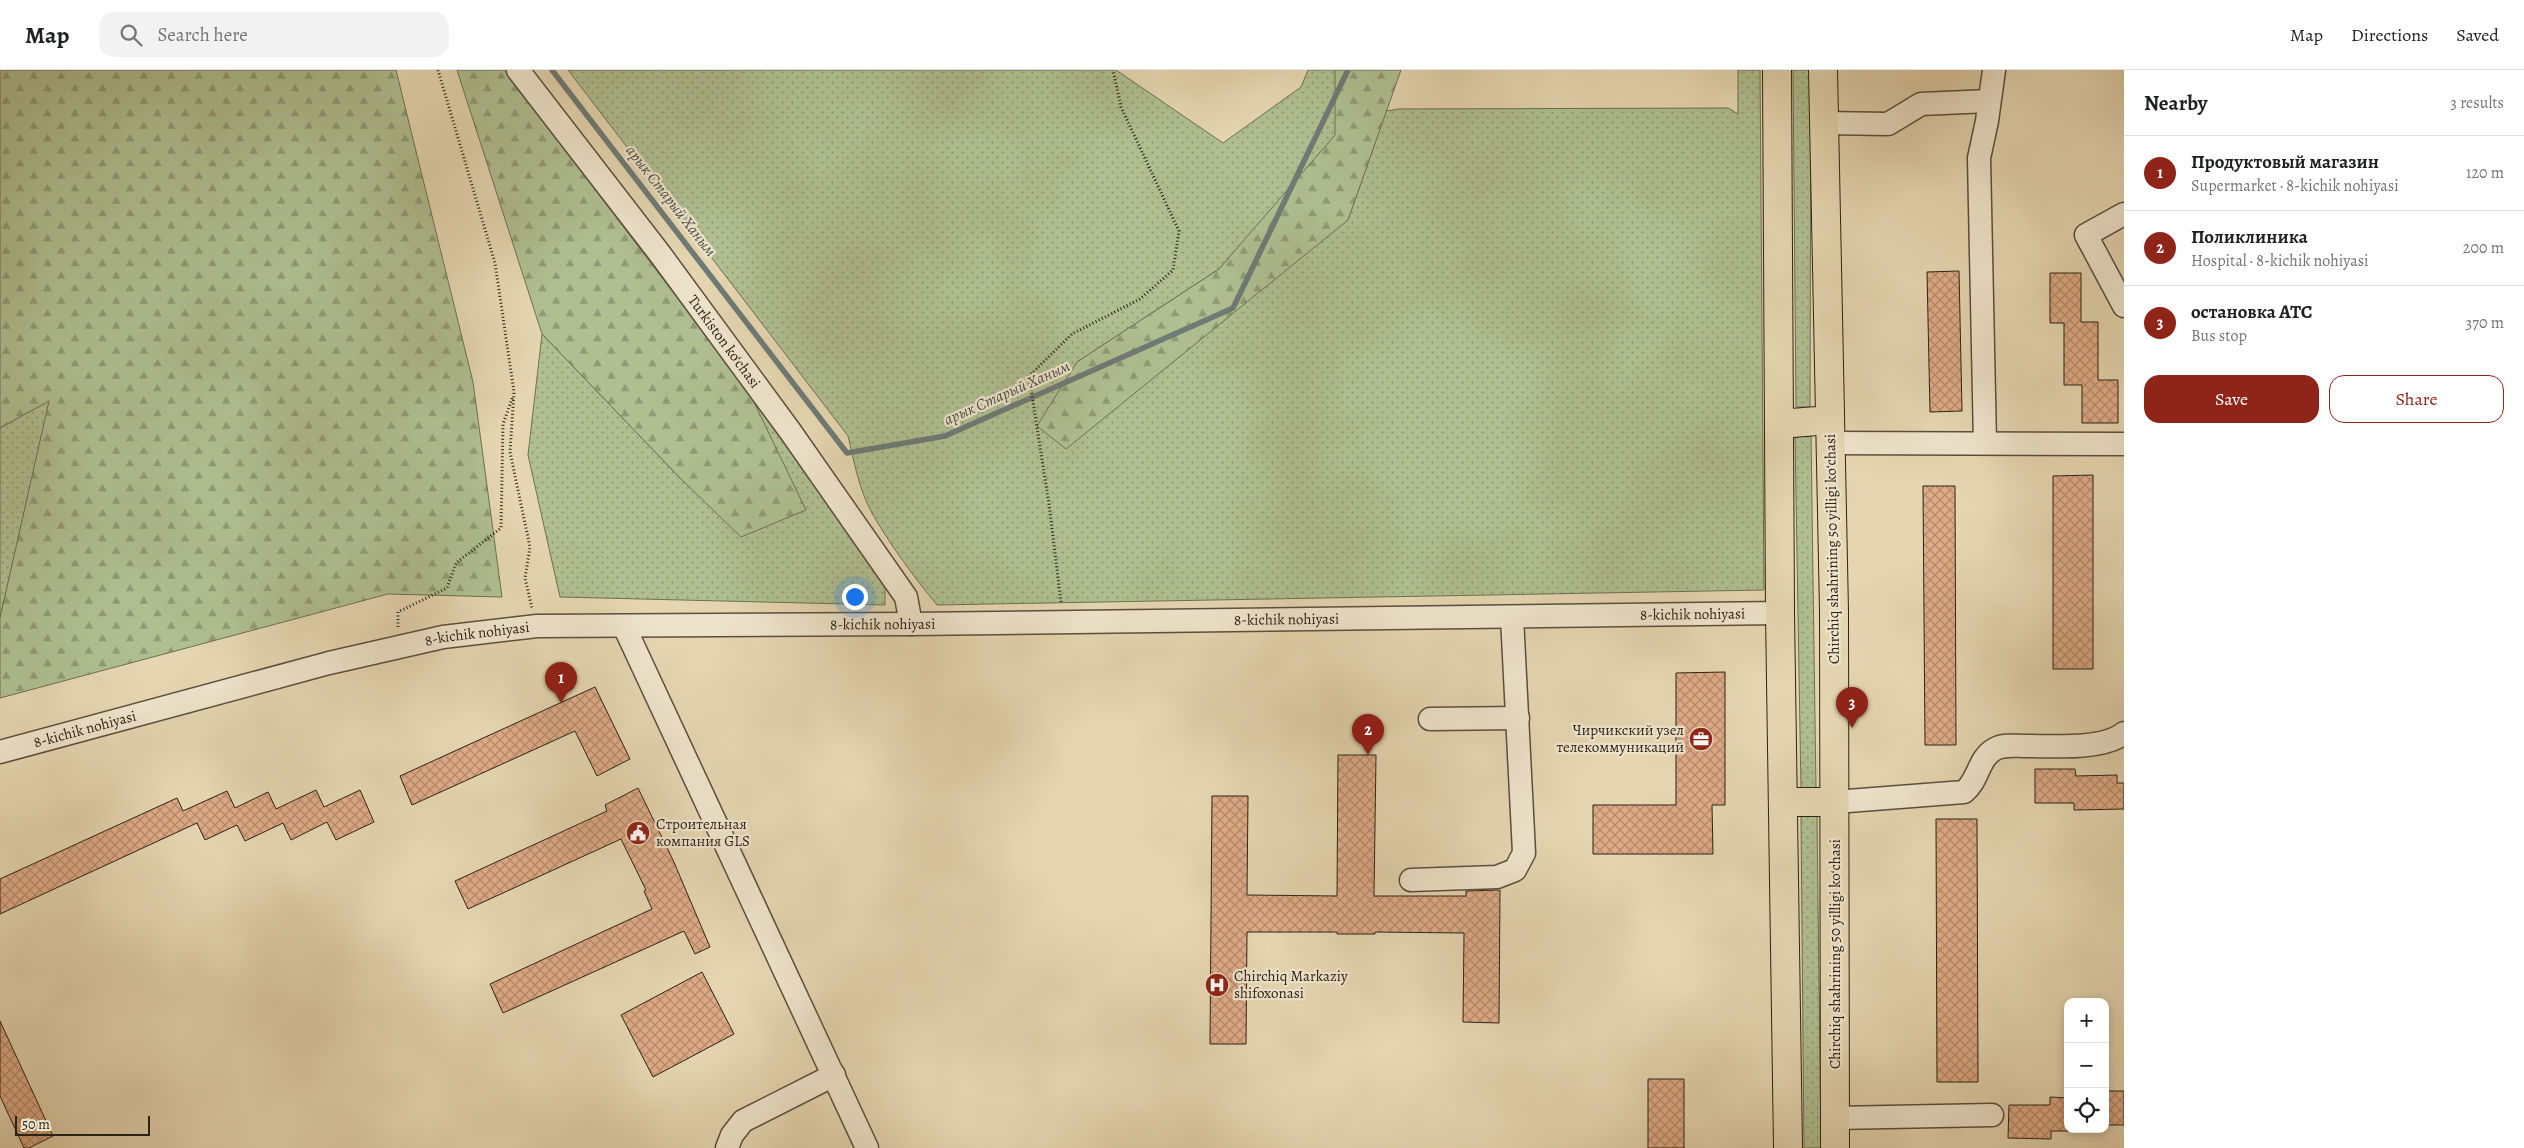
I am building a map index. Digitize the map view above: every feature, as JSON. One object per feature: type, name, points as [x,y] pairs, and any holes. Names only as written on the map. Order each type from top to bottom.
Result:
[{"type":"main road","points":[[1777,70],[1780,613],[1788,1148]]},
{"type":"main road","name":"Chirchiq shahrining 50 yilligi koʻchasi","points":[[1823,70],[1834,611],[1835,1148]]},
{"type":"main road","points":[[1779,424],[1830,432]]},
{"type":"main road","points":[[1784,802],[1835,802]]},
{"type":"street","name":"Turkiston ko‘chasi","points":[[518,70],[660,254],[795,438],[906,597],[911,624]]},
{"type":"street","points":[[1985,443],[1979,158],[1987,122],[1994,70]]},
{"type":"street","points":[[1824,123],[1888,124],[1914,106],[1921,104],[1989,101]]},
{"type":"street","points":[[2124,214],[2086,234],[2124,306]]},
{"type":"street","points":[[1830,432],[1985,443],[2124,444]]},
{"type":"street","name":"8-kichik nohiyasi","points":[[0,752],[329,663],[443,637],[537,626],[1063,623],[1780,613]]},
{"type":"street","points":[[1412,880],[1497,877],[1515,870],[1524,853],[1512,617]]},
{"type":"street","points":[[624,626],[867,1148]]},
{"type":"street","points":[[1430,719],[1518,718]]},
{"type":"street","points":[[1835,802],[1964,792],[1969,788],[1986,756],[2001,746],[2061,746],[2113,741],[2124,733]]},
{"type":"street","points":[[728,1148],[732,1136],[743,1121],[834,1075]]},
{"type":"street","points":[[1835,1118],[1992,1114]]},
{"type":"path","points":[[438,70],[495,263],[514,392],[510,452],[530,547],[525,578],[537,626]]},
{"type":"path","points":[[1063,623],[1049,504],[1029,376],[1072,334],[1140,299],[1173,270],[1179,231],[1121,107],[1113,70]]},
{"type":"path","points":[[396,648],[398,612],[447,588],[456,564],[501,528],[503,424],[514,392]]},
{"type":"green space","points":[[0,70],[396,70],[473,382],[502,597],[388,594],[0,698],[0,618],[49,401],[0,428]]},
{"type":"green space","points":[[457,70],[504,70],[749,392],[806,510],[741,537],[682,480],[542,334]]},
{"type":"green space","points":[[568,70],[1116,70],[1223,143],[1301,87],[1308,70],[1341,70],[1348,130],[1219,269],[1077,362],[1348,220],[1386,111],[1399,109],[1728,108],[1738,114],[1738,70],[1760,70],[1764,590],[937,605],[903,561],[867,504],[860,485],[848,436]]},
{"type":"green space","points":[[1335,70],[1401,70],[1348,220],[1066,449],[1037,426],[1077,362],[1219,269],[1335,135]]},
{"type":"green space","points":[[1793,70],[1811,70],[1810,407],[1796,407]]},
{"type":"green space","points":[[542,334],[682,480],[749,392],[885,586],[885,605],[560,597],[528,455]]},
{"type":"green space","points":[[50,400],[0,618],[0,428]]},
{"type":"green space","points":[[1811,435],[1816,789],[1801,790],[1795,436]]},
{"type":"green space","points":[[1805,815],[1817,816],[1821,1148],[1804,1148],[1801,817]]},
{"type":"building","points":[[1959,271],[1962,411],[1930,412],[1927,272]]},
{"type":"building","points":[[2050,273],[2081,273],[2081,322],[2098,322],[2098,380],[2118,380],[2118,423],[2082,423],[2082,385],[2064,385],[2064,323],[2050,323]]},
{"type":"building","points":[[2093,475],[2093,669],[2053,669],[2053,476]]},
{"type":"building","points":[[1923,486],[1955,486],[1956,745],[1925,745]]},
{"type":"building","name":"Чирчикский узел телекоммуникаций","points":[[1725,672],[1725,805],[1712,805],[1713,854],[1593,854],[1593,805],[1676,805],[1676,673]]},
{"type":"building","points":[[595,687],[630,759],[597,776],[575,731],[412,805],[400,776]]},
{"type":"building","points":[[1338,755],[1376,755],[1374,896],[1466,896],[1466,891],[1500,890],[1499,1023],[1463,1022],[1464,933],[1375,932],[1375,934],[1337,934],[1337,932],[1247,932],[1246,1044],[1210,1044],[1212,796],[1248,796],[1247,895],[1337,896]]},
{"type":"building","points":[[2035,769],[2075,769],[2076,776],[2117,775],[2117,783],[2124,783],[2124,809],[2074,810],[2074,803],[2035,803]]},
{"type":"building","points":[[638,788],[673,860],[710,947],[695,954],[684,931],[503,1013],[490,984],[652,909],[644,891],[646,890],[621,839],[468,909],[455,881],[607,811],[605,805]]},
{"type":"building","points":[[316,790],[324,807],[360,790],[374,822],[336,840],[327,822],[291,840],[283,823],[245,841],[237,825],[205,840],[197,823],[0,914],[0,879],[177,798],[183,811],[227,791],[235,808],[268,792],[276,809]]},
{"type":"building","points":[[1936,819],[1977,819],[1978,1082],[1937,1082]]},
{"type":"building","points":[[702,972],[734,1034],[653,1077],[621,1015]]},
{"type":"building","points":[[0,1021],[53,1136],[29,1148],[24,1148],[0,1096]]},
{"type":"building","points":[[1648,1079],[1684,1079],[1684,1148],[1648,1148]]},
{"type":"building","points":[[2109,1091],[2124,1091],[2124,1125],[2109,1125]]},
{"type":"building","points":[[2050,1097],[2064,1098],[2064,1131],[2051,1131],[2051,1139],[2008,1138],[2009,1105],[2050,1105]]},
{"type":"waterway","name":"арык Старый Ханым","points":[[552,70],[847,453],[945,436],[1233,308],[1348,70]]},
{"type":"place","name":"Продуктовый магазин","points":[[561,703]]},
{"type":"place","name":"остановка АТС","points":[[1852,728]]},
{"type":"place","name":"Чирчикский узел телекоммуникаций","points":[[1701,739]]},
{"type":"place","name":"Поликлиника","points":[[1368,755]]},
{"type":"place","name":"Строительная компания GLS","points":[[638,833]]},
{"type":"place","name":"Chirchiq Markaziy shifoxonasi","points":[[1217,985]]}]
